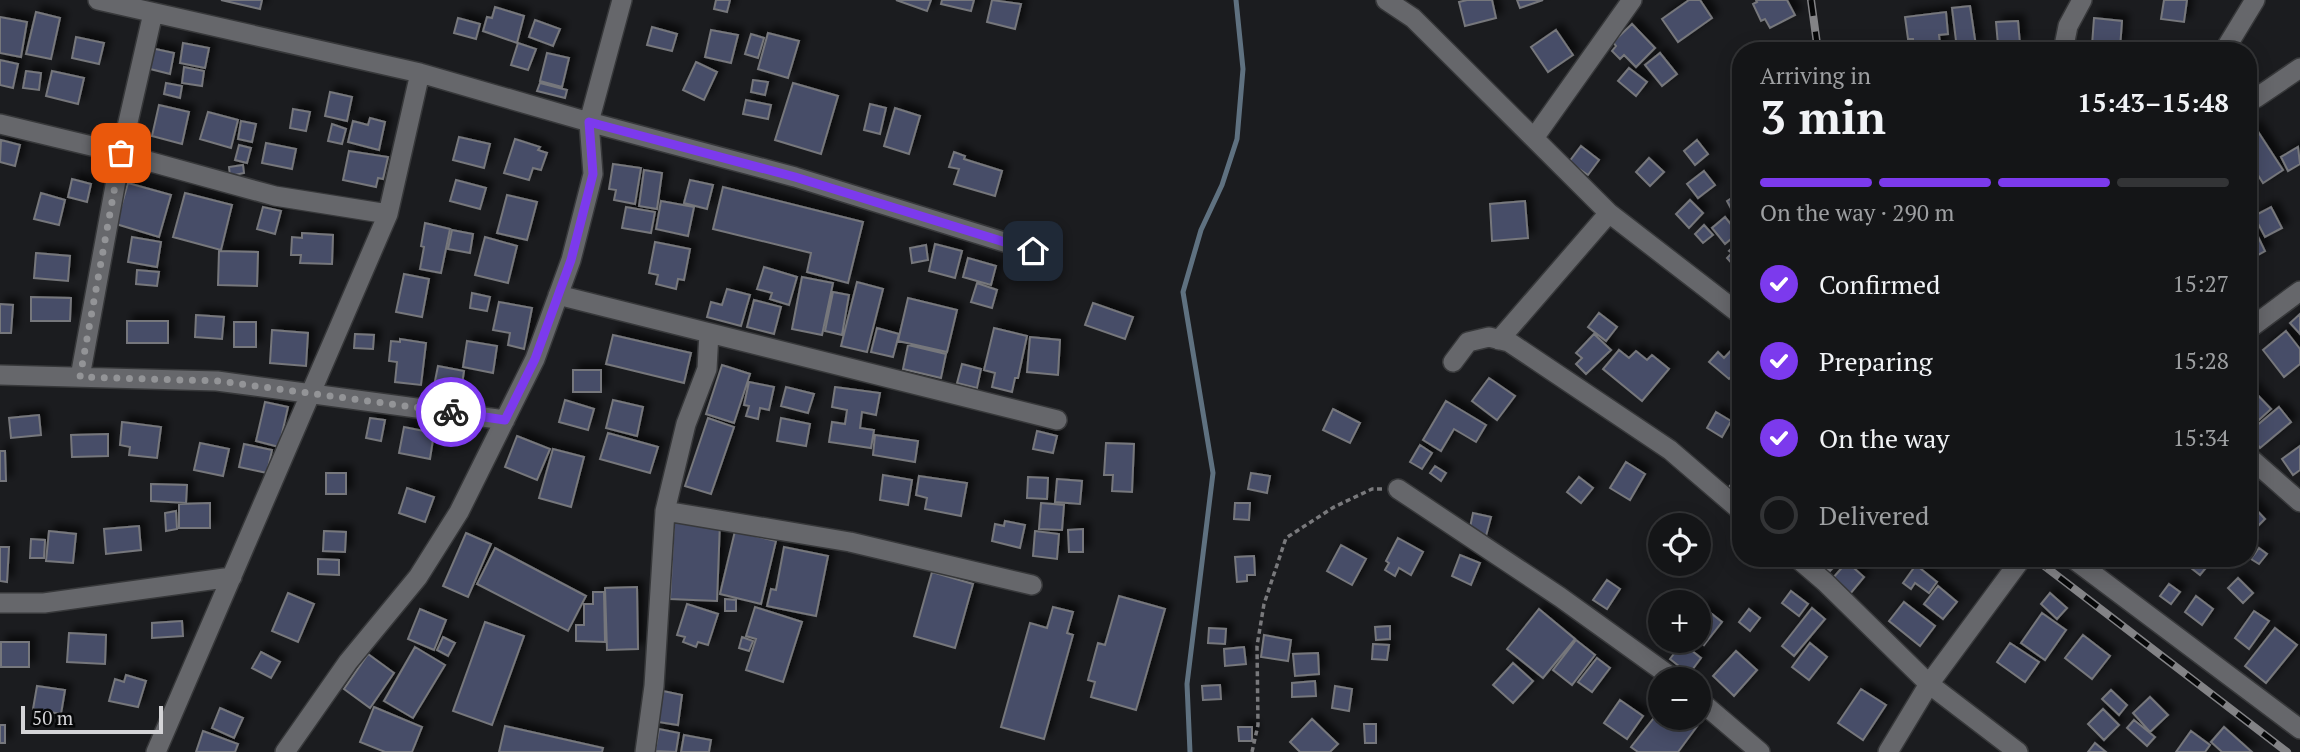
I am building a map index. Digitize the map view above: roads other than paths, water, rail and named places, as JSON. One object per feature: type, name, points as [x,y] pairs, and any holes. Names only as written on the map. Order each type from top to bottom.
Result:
[{"type":"street","points":[[97,0],[420,73],[795,177],[1033,251]]},
{"type":"street","points":[[285,752],[348,662],[418,577],[459,512],[535,359],[571,260],[593,174],[589,122],[622,0]]},
{"type":"street","points":[[1386,0],[1413,18],[1609,212],[1732,308]]},
{"type":"street","points":[[1534,138],[1632,0]]},
{"type":"street","points":[[2065,42],[2068,26],[2082,0]]},
{"type":"street","points":[[2229,42],[2255,0]]},
{"type":"street","points":[[80,377],[121,153],[153,13]]},
{"type":"street","points":[[2257,97],[2300,68]]},
{"type":"street","points":[[156,752],[388,215],[420,73]]},
{"type":"street","points":[[0,124],[121,153],[275,196],[388,215]]},
{"type":"street","points":[[1499,340],[1609,212]]},
{"type":"street","points":[[2257,323],[2300,291]]},
{"type":"street","points":[[558,295],[1057,420]]},
{"type":"street","points":[[645,752],[654,686],[665,512],[686,424],[707,369],[709,333]]},
{"type":"street","points":[[1453,362],[1468,342],[1489,337],[1509,342],[1670,450],[1732,503]]},
{"type":"street","points":[[0,374],[218,381],[505,420]]},
{"type":"street","points":[[2257,464],[2300,502]]},
{"type":"street","points":[[1398,489],[1560,597],[1657,667]]},
{"type":"street","points":[[665,512],[850,542],[1032,585]]},
{"type":"street","points":[[1808,567],[1929,684],[2018,752]]},
{"type":"street","points":[[1888,752],[1929,684],[2015,567]]},
{"type":"street","points":[[2084,567],[2300,729]]},
{"type":"street","points":[[0,603],[44,603],[232,577]]},
{"type":"street","points":[[1711,710],[1760,752]]},
{"type":"waterway","points":[[1190,752],[1187,684],[1213,473],[1183,292],[1201,230],[1222,185],[1237,139],[1243,69],[1236,0]]},
{"type":"railway","points":[[1811,0],[1817,42]]},
{"type":"railway","points":[[2046,567],[2287,752]]}]
